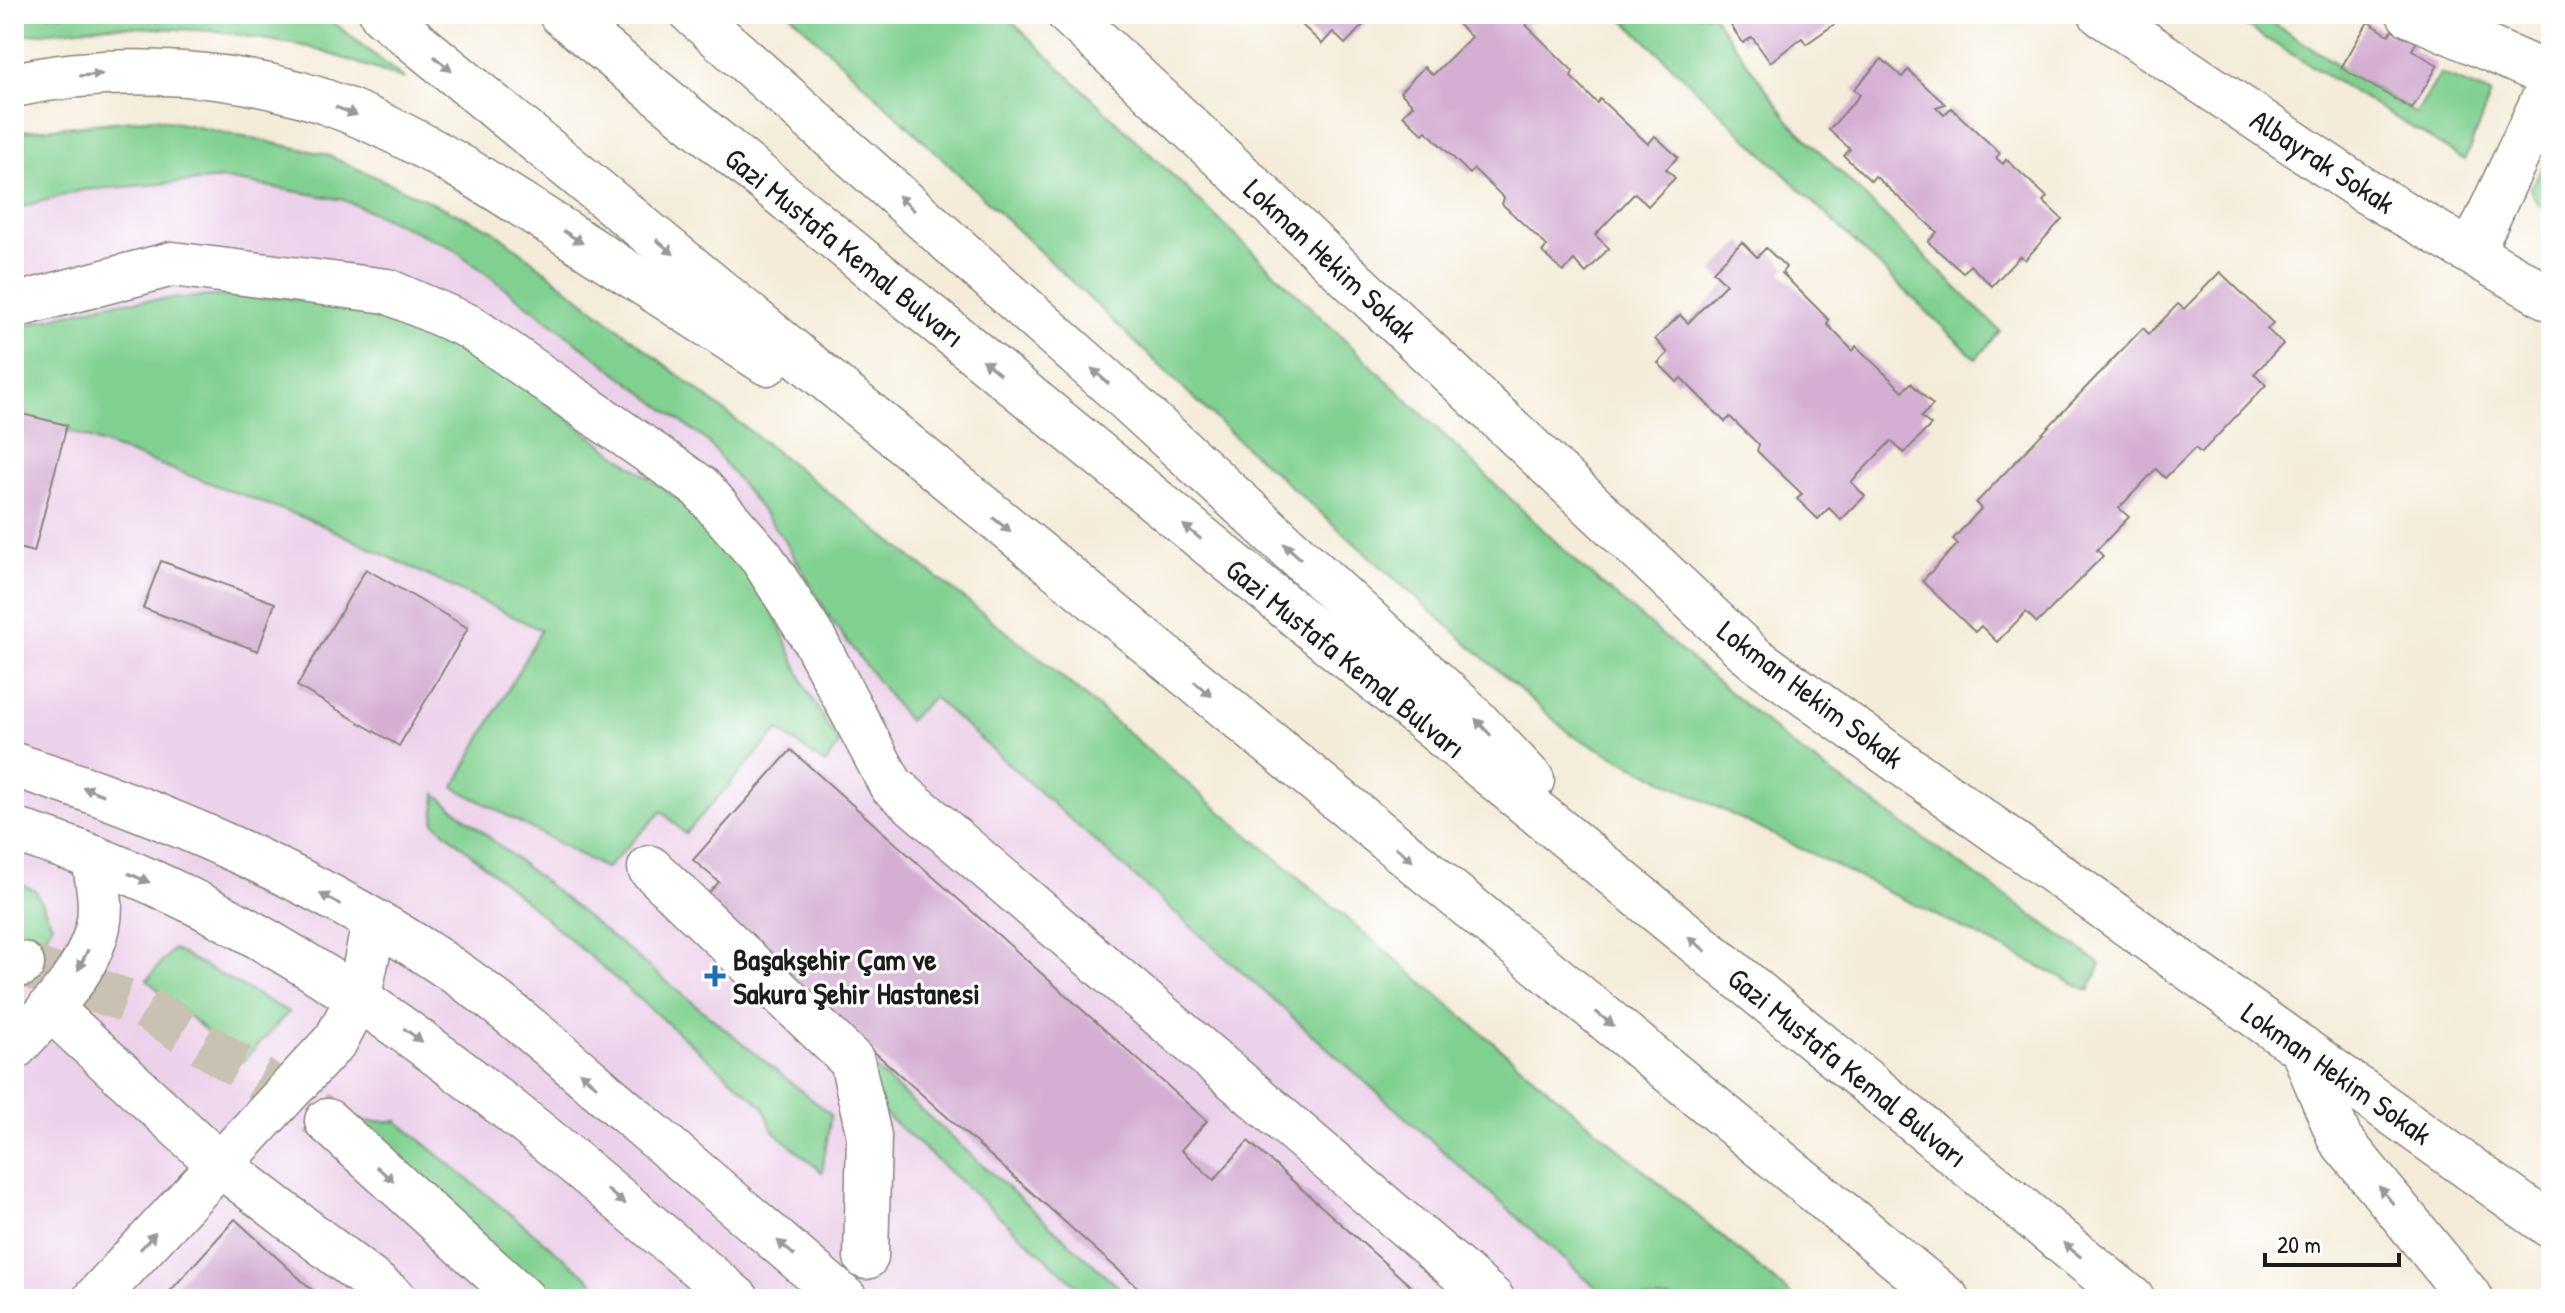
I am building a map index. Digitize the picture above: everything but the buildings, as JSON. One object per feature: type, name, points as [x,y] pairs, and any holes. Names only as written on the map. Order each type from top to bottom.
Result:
[{"type":"main road","points":[[382,14],[1947,1299]]},
{"type":"main road","name":"Gazi Mustafa Kemal Bulvarı","points":[[561,14],[2132,1299]]},
{"type":"main road","points":[[693,14],[1111,385],[1466,710],[1651,907]]},
{"type":"main road","name":"Lokman Hekim Sokak","points":[[1069,14],[1754,658],[2551,1226]]},
{"type":"main road","name":"Albayrak Sokak","points":[[2101,14],[2367,192],[2551,299]]},
{"type":"main road","points":[[2409,14],[2551,76]]},
{"type":"main road","points":[[14,85],[46,78],[146,71],[268,86],[347,110],[466,168],[941,475]]},
{"type":"main road","points":[[2472,252],[2551,83]]},
{"type":"main road","points":[[14,306],[172,264],[387,291],[470,327],[700,487],[762,558],[815,641],[891,785],[1492,1299]]},
{"type":"main road","points":[[14,765],[148,812],[269,867],[425,952],[498,1004],[845,1299]]},
{"type":"main road","points":[[14,830],[94,858],[224,917],[359,996],[451,1062],[737,1299]]},
{"type":"main road","points":[[14,1048],[70,985],[98,927],[100,898],[94,858]]},
{"type":"main road","points":[[650,868],[852,1061],[869,1136],[866,1257]]},
{"type":"main road","points":[[95,1299],[218,1163],[336,1040],[359,996],[374,923]]},
{"type":"main road","points":[[50,1008],[218,1163],[395,1299]]},
{"type":"main road","points":[[2302,1048],[2340,1139],[2471,1299]]},
{"type":"main road","points":[[327,1121],[523,1299]]},
{"type":"shaded area","name":"Başakşehir Çam ve Sakura Şehir Hastanesi","points":[[155,118],[325,154],[493,230],[1035,654],[1796,1299],[14,1299],[14,132]]},
{"type":"green space","points":[[14,14],[323,14],[405,79],[309,47],[216,31],[107,26],[14,36]]},
{"type":"green space","points":[[790,14],[1004,14],[1583,568],[1793,746],[2101,964],[2089,991],[1571,735],[1238,440]]},
{"type":"green space","points":[[1618,14],[1712,14],[1790,122],[2000,331],[1976,359]]},
{"type":"green space","points":[[2226,14],[2258,14],[2416,114],[2440,74],[2491,94],[2465,160]]},
{"type":"green space","points":[[155,118],[325,154],[493,230],[1035,654],[1796,1299],[1609,1299],[933,697],[908,721],[831,620],[784,539],[708,442],[451,247],[344,200],[225,179],[83,190],[14,209],[14,132]]},
{"type":"green space","points":[[2551,153],[2551,212],[2537,203],[2530,189]]},
{"type":"green space","points":[[212,296],[313,299],[415,325],[497,367],[677,499],[754,568],[807,690],[839,745],[825,764],[778,730],[685,834],[662,811],[606,869],[454,787],[541,630],[318,523],[14,411],[14,328],[110,303]]},
{"type":"green space","points":[[436,794],[831,1115],[822,1172],[773,1131],[763,1106],[434,822]]},
{"type":"green space","points":[[14,881],[35,890],[52,924],[40,948],[14,947]]},
{"type":"green space","points":[[173,949],[289,1012],[242,1062],[147,980]]},
{"type":"green space","points":[[871,1065],[1132,1299],[1092,1299],[877,1107]]},
{"type":"green space","points":[[397,1121],[614,1299],[548,1299],[338,1122]]},
{"type":"tunnel","points":[[22,964],[146,1008],[327,1121]]},
{"type":"place","name":"Başakşehir Çam ve Sakura Şehir Hastanesi","points":[[715,976]]}]
